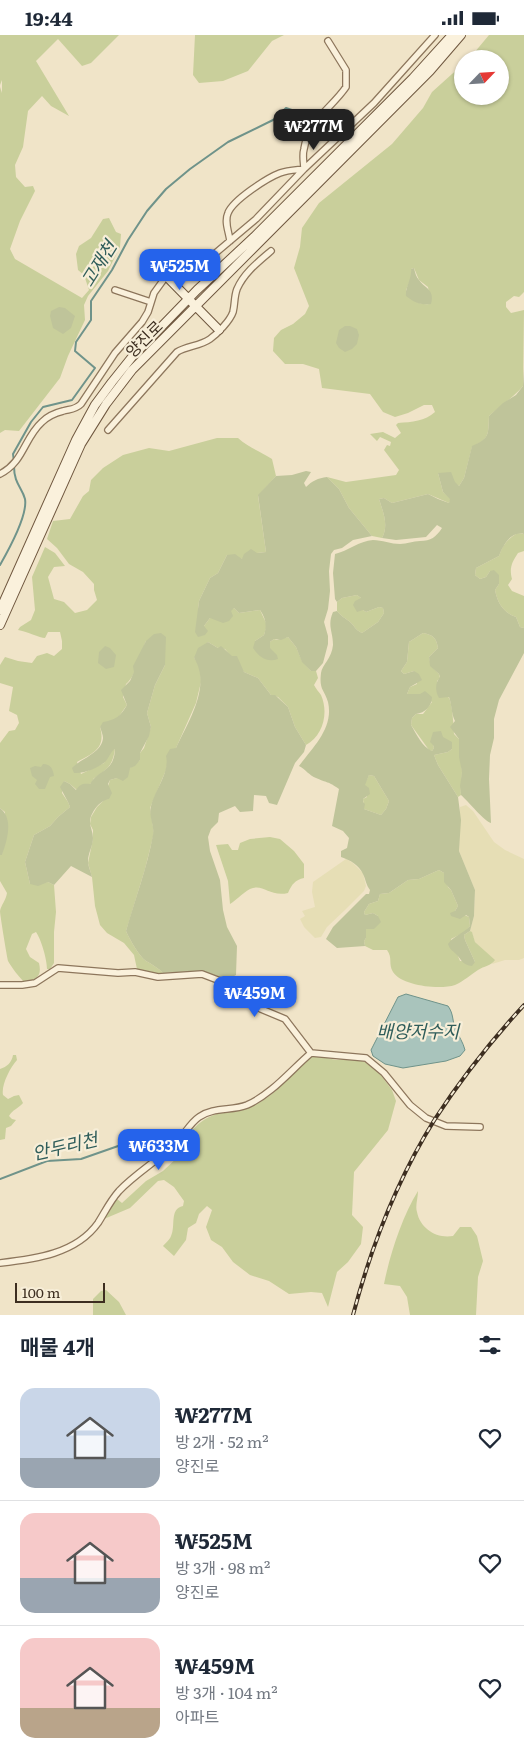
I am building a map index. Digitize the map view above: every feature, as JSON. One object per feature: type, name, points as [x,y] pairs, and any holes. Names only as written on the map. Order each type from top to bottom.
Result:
[{"type":"main road","name":"양진로","points":[[0,610],[72,448],[95,405],[132,357],[188,299],[254,237],[412,78],[452,35]]},
{"type":"main road","name":"양진로","points":[[0,625],[81,444],[106,403],[132,370],[430,71],[460,35]]},
{"type":"main road","points":[[166,276],[219,330]]},
{"type":"street","points":[[0,474],[12,466],[36,427],[42,421],[62,411],[75,409],[81,404],[115,353],[142,322],[156,290],[166,276],[174,269],[212,256],[256,219],[304,169],[368,108],[435,35]]},
{"type":"street","points":[[304,169],[304,148],[311,129],[319,115],[344,90],[346,83],[346,70],[328,41]]},
{"type":"street","points":[[230,241],[226,222],[228,213],[240,199],[269,178],[288,171],[304,169]]},
{"type":"street","points":[[108,430],[177,352],[211,339],[232,313],[238,289],[250,270],[271,251]]},
{"type":"street","points":[[115,290],[151,302]]},
{"type":"street","points":[[0,985],[35,983],[58,968],[118,973],[135,972],[158,977],[202,974],[228,984],[261,1009],[285,1019],[311,1053],[366,1058],[384,1073],[410,1105],[426,1118],[446,1126],[480,1127]]},
{"type":"street","points":[[0,1263],[24,1261],[59,1252],[82,1241],[98,1223],[106,1207],[119,1191],[176,1143],[199,1117],[216,1111],[245,1105],[264,1096],[311,1053]]},
{"type":"shaded area","points":[[466,805],[473,811],[494,842],[505,850],[524,859],[524,958],[519,960],[505,960],[492,964],[494,960],[475,942],[470,931],[474,916],[475,890],[459,851],[460,807]]},
{"type":"shaded area","points":[[346,859],[363,873],[366,886],[364,891],[327,927],[321,937],[315,938],[304,927],[300,919],[305,916],[302,911],[315,907],[312,892],[313,882]]},
{"type":"green space","points":[[0,35],[119,35],[91,63],[82,66],[58,39],[36,61],[69,116],[51,106],[42,96],[28,111],[23,147],[15,165],[16,177],[25,187],[33,186],[35,191],[20,221],[10,249],[15,259],[82,298],[89,290],[84,275],[78,270],[76,254],[79,246],[91,238],[103,219],[109,218],[116,232],[121,234],[120,247],[108,271],[88,296],[84,305],[85,320],[60,378],[19,431],[5,430],[0,433],[0,87],[2,93],[2,80],[0,85]]},
{"type":"green space","points":[[195,35],[284,35],[272,41],[248,71],[223,81],[199,83],[193,75]]},
{"type":"green space","points":[[489,35],[524,35],[524,292],[519,297],[514,296],[506,302],[506,307],[511,313],[524,310],[523,386],[489,416],[487,435],[482,441],[472,447],[464,478],[459,486],[438,473],[443,492],[451,499],[449,503],[428,494],[392,503],[384,498],[379,499],[385,523],[382,538],[372,536],[349,508],[339,489],[327,477],[346,482],[396,475],[399,470],[384,450],[387,445],[390,446],[391,442],[380,437],[377,441],[370,434],[383,432],[395,438],[401,433],[396,425],[398,423],[427,417],[435,412],[432,405],[424,405],[395,417],[383,412],[370,394],[322,388],[319,369],[303,364],[285,364],[273,351],[274,338],[281,330],[293,324],[305,314],[309,306],[294,268],[300,247],[302,228],[319,203],[392,144],[423,108],[432,92],[454,72],[454,105],[509,105],[509,50],[476,50]],"holes":[[[414,268],[419,280],[428,287],[431,304],[422,304],[411,297],[406,290],[412,276],[411,269]]]},
{"type":"green space","points":[[414,268],[418,279],[431,292],[431,304],[418,303],[406,296],[411,269]]},
{"type":"green space","points":[[59,307],[65,308],[75,316],[71,328],[63,334],[53,328],[50,316],[51,311]]},
{"type":"green space","points":[[345,326],[357,329],[359,335],[357,344],[345,352],[336,343],[339,330]]},
{"type":"green space","points":[[524,368],[524,534],[511,537],[505,543],[499,556],[476,568],[475,575],[480,579],[486,577],[490,571],[494,570],[499,575],[499,584],[495,590],[498,599],[504,610],[516,617],[520,627],[524,628],[524,653],[499,700],[494,719],[494,738],[490,755],[489,779],[491,823],[461,795],[462,772],[459,757],[459,739],[450,727],[455,721],[450,700],[449,697],[439,698],[436,687],[440,677],[430,666],[429,657],[438,648],[434,637],[423,633],[409,642],[407,662],[401,671],[404,674],[414,671],[419,674],[422,680],[410,687],[407,694],[420,694],[425,691],[432,697],[427,709],[412,718],[411,725],[425,746],[432,751],[434,748],[430,742],[433,732],[441,731],[443,737],[452,742],[452,749],[448,752],[434,755],[458,797],[461,820],[459,851],[475,890],[474,916],[470,931],[464,935],[475,962],[472,966],[464,963],[450,949],[448,944],[470,926],[469,917],[466,915],[460,919],[451,916],[450,913],[455,911],[458,906],[451,890],[444,882],[444,873],[439,870],[419,879],[408,880],[389,893],[380,894],[378,901],[369,904],[364,912],[365,915],[373,913],[378,916],[381,922],[374,929],[366,929],[365,946],[337,948],[326,939],[333,927],[366,894],[369,894],[370,890],[357,865],[341,857],[341,851],[347,848],[349,838],[343,831],[332,826],[339,789],[330,783],[314,777],[299,766],[321,737],[328,720],[328,702],[321,686],[321,679],[322,670],[333,645],[330,625],[333,612],[337,611],[362,633],[378,622],[384,613],[383,608],[379,607],[366,612],[363,610],[357,612],[353,605],[355,601],[361,598],[357,595],[342,598],[337,602],[335,599],[333,573],[335,554],[373,540],[403,544],[427,540],[435,536],[442,528],[437,525],[426,537],[396,540],[382,538],[385,523],[379,499],[384,498],[392,503],[428,494],[449,503],[450,499],[443,492],[438,473],[451,472],[459,486],[464,478],[472,446],[482,441],[487,435],[489,416],[503,403],[516,395],[523,386]],"holes":[[[369,775],[374,776],[389,801],[381,815],[364,809],[363,799],[370,794],[369,788],[365,785]]]},
{"type":"green space","points":[[217,438],[238,438],[272,459],[276,476],[258,496],[266,552],[257,553],[242,559],[227,555],[218,573],[210,578],[199,601],[198,609],[204,626],[210,618],[234,608],[239,613],[260,610],[267,625],[264,635],[255,641],[269,648],[270,642],[274,639],[288,637],[296,647],[302,661],[311,671],[316,671],[318,678],[314,685],[321,695],[323,702],[323,723],[317,736],[306,745],[295,727],[288,707],[278,697],[271,695],[258,678],[244,672],[225,649],[218,648],[208,642],[194,658],[200,666],[201,682],[196,703],[176,748],[168,761],[150,808],[154,833],[126,931],[140,955],[163,973],[161,976],[137,969],[134,955],[124,943],[107,933],[100,925],[88,863],[93,839],[93,830],[90,824],[91,817],[104,800],[110,780],[117,778],[140,760],[140,753],[144,748],[151,727],[147,713],[155,685],[165,665],[165,658],[146,641],[136,670],[126,684],[123,697],[127,705],[117,719],[100,727],[101,740],[97,749],[89,756],[77,762],[81,774],[104,763],[111,751],[115,749],[113,759],[107,769],[84,787],[77,790],[64,781],[62,793],[70,807],[50,826],[34,835],[25,862],[30,884],[48,882],[54,885],[56,912],[54,963],[50,969],[47,969],[40,939],[36,932],[32,934],[26,949],[30,957],[39,963],[40,971],[33,980],[25,983],[8,961],[0,911],[7,893],[0,881],[0,855],[2,855],[5,812],[0,808],[0,743],[9,731],[15,730],[19,723],[17,715],[9,711],[13,687],[0,683],[0,665],[5,657],[32,663],[37,656],[47,653],[54,656],[62,649],[60,632],[48,632],[45,638],[18,630],[31,620],[35,610],[32,577],[45,547],[55,553],[65,566],[54,567],[48,577],[54,599],[64,602],[75,613],[87,610],[97,600],[94,584],[83,572],[69,564],[57,548],[47,539],[53,521],[70,519],[83,496],[89,491],[91,480],[103,468],[123,455],[149,448],[169,451]]},
{"type":"green space","points":[[306,471],[311,472],[304,483],[306,487],[315,480],[327,477],[339,489],[349,508],[372,536],[353,540],[342,548],[334,550],[331,554],[329,571],[330,591],[324,622],[328,644],[323,663],[316,671],[311,671],[302,662],[296,647],[288,637],[281,640],[274,639],[270,642],[270,648],[277,655],[278,659],[267,660],[258,654],[253,648],[255,641],[264,635],[266,625],[260,610],[239,613],[234,608],[231,611],[233,616],[229,621],[223,623],[210,618],[204,626],[208,631],[205,635],[198,637],[195,632],[199,601],[210,578],[218,573],[227,555],[235,554],[242,559],[244,554],[251,549],[257,553],[266,552],[258,495],[276,476],[292,475]]},
{"type":"green space","points":[[518,533],[524,534],[524,551],[518,553],[513,562],[511,568],[512,579],[508,585],[512,591],[524,596],[524,628],[520,627],[516,617],[504,610],[495,590],[499,584],[490,571],[486,577],[480,579],[475,575],[476,568],[499,556],[506,543]]},
{"type":"green space","points":[[357,595],[361,598],[363,610],[366,612],[379,607],[383,608],[384,613],[378,622],[362,633],[337,611],[337,602],[342,598]]},
{"type":"green space","points":[[161,633],[166,637],[165,665],[155,685],[147,713],[151,727],[149,736],[140,753],[140,760],[135,766],[130,768],[128,777],[123,781],[117,778],[110,780],[108,784],[112,793],[109,799],[99,804],[90,818],[93,838],[88,865],[92,877],[71,866],[54,885],[48,882],[38,886],[30,884],[25,862],[34,835],[50,826],[70,807],[60,787],[64,781],[76,790],[82,784],[90,784],[93,779],[109,767],[114,757],[115,749],[105,762],[94,768],[82,773],[74,773],[72,768],[99,748],[103,738],[100,727],[103,722],[117,717],[125,709],[127,705],[121,690],[130,681],[134,672],[133,666],[146,641],[154,634]]},
{"type":"green space","points":[[423,633],[432,636],[436,641],[438,648],[429,657],[431,666],[439,674],[440,678],[437,681],[437,686],[450,700],[454,734],[459,739],[462,771],[461,795],[458,797],[434,755],[448,752],[452,749],[452,742],[433,745],[432,751],[429,750],[411,725],[412,718],[416,714],[423,714],[432,702],[420,694],[407,694],[410,687],[417,684],[414,671],[404,674],[401,671],[407,662],[409,642]]},
{"type":"green space","points":[[208,642],[218,648],[221,646],[232,656],[237,656],[244,672],[258,678],[271,695],[275,695],[288,707],[295,727],[306,745],[304,752],[295,763],[277,805],[269,803],[266,796],[254,795],[253,811],[240,812],[235,806],[219,813],[218,822],[211,829],[208,837],[210,851],[220,880],[227,927],[237,946],[236,975],[225,981],[199,971],[163,973],[140,955],[126,931],[153,835],[151,806],[166,769],[166,756],[170,749],[176,748],[196,704],[200,680],[199,669],[194,658],[198,648]]},
{"type":"green space","points":[[105,646],[110,648],[116,655],[114,667],[106,669],[98,663],[99,652]]},
{"type":"green space","points":[[43,764],[51,767],[54,776],[50,777],[45,789],[39,789],[35,784],[37,780],[32,776],[30,768],[35,766],[41,767]]},
{"type":"green space","points":[[369,775],[374,776],[389,801],[381,815],[364,809],[363,799],[367,797],[364,785]]},
{"type":"green space","points":[[0,808],[7,818],[8,824],[2,855],[0,855]]},
{"type":"green space","points":[[270,837],[280,839],[294,851],[304,864],[304,878],[294,883],[288,893],[282,894],[261,888],[253,888],[230,904],[228,881],[216,845],[228,844],[232,850],[238,850],[240,843],[250,839]]},
{"type":"green space","points":[[439,870],[444,873],[448,887],[458,906],[455,911],[469,917],[470,926],[465,932],[451,939],[460,961],[475,962],[464,935],[470,931],[475,942],[495,960],[492,964],[478,970],[455,985],[431,987],[404,981],[393,972],[387,950],[373,950],[365,946],[366,929],[378,916],[373,913],[365,915],[364,912],[369,904],[378,901],[380,894],[389,893],[408,880],[419,879]]},
{"type":"green space","points":[[13,1055],[16,1055],[17,1060],[3,1086],[3,1095],[8,1099],[19,1095],[23,1103],[9,1116],[16,1120],[11,1126],[6,1128],[5,1139],[0,1140],[0,1069],[9,1064]]},
{"type":"green space","points":[[314,1055],[336,1060],[351,1058],[365,1062],[380,1074],[392,1090],[396,1101],[388,1130],[354,1172],[352,1215],[363,1227],[361,1244],[348,1262],[337,1272],[328,1307],[322,1293],[289,1294],[269,1281],[250,1275],[233,1262],[222,1247],[211,1240],[206,1227],[212,1210],[207,1206],[199,1214],[196,1223],[188,1228],[186,1240],[174,1256],[163,1246],[171,1236],[174,1214],[183,1206],[184,1201],[174,1187],[164,1180],[158,1181],[130,1208],[104,1219],[105,1214],[117,1199],[122,1203],[146,1181],[163,1171],[180,1155],[177,1147],[202,1121],[213,1115],[248,1107],[262,1101]]},
{"type":"green space","points":[[418,1191],[417,1212],[422,1223],[430,1231],[441,1236],[453,1236],[460,1227],[471,1227],[477,1236],[483,1261],[478,1277],[476,1315],[410,1315],[407,1297],[400,1286],[384,1284],[397,1236]]},
{"type":"green space","points":[[106,1290],[119,1302],[126,1315],[93,1315],[93,1299],[101,1291]]},
{"type":"water","name":"배양저수지","points":[[406,994],[448,1006],[465,1050],[460,1056],[446,1061],[403,1068],[385,1064],[373,1056],[371,1050],[398,997]]},
{"type":"waterway","name":"고재천","points":[[14,462],[13,454],[31,422],[43,407],[72,400],[95,368],[75,351],[76,342],[91,320],[91,301],[147,211],[166,189],[228,142],[275,119],[286,108],[312,117]]},
{"type":"waterway","name":"고재천","points":[[0,565],[21,524],[25,506],[24,495],[15,477],[14,466]]},
{"type":"waterway","name":"안두리천","points":[[0,1179],[47,1161],[81,1159],[121,1145],[147,1146],[166,1143]]},
{"type":"railway","points":[[353,1315],[377,1239],[409,1165],[445,1104],[489,1046],[524,1005]]}]
